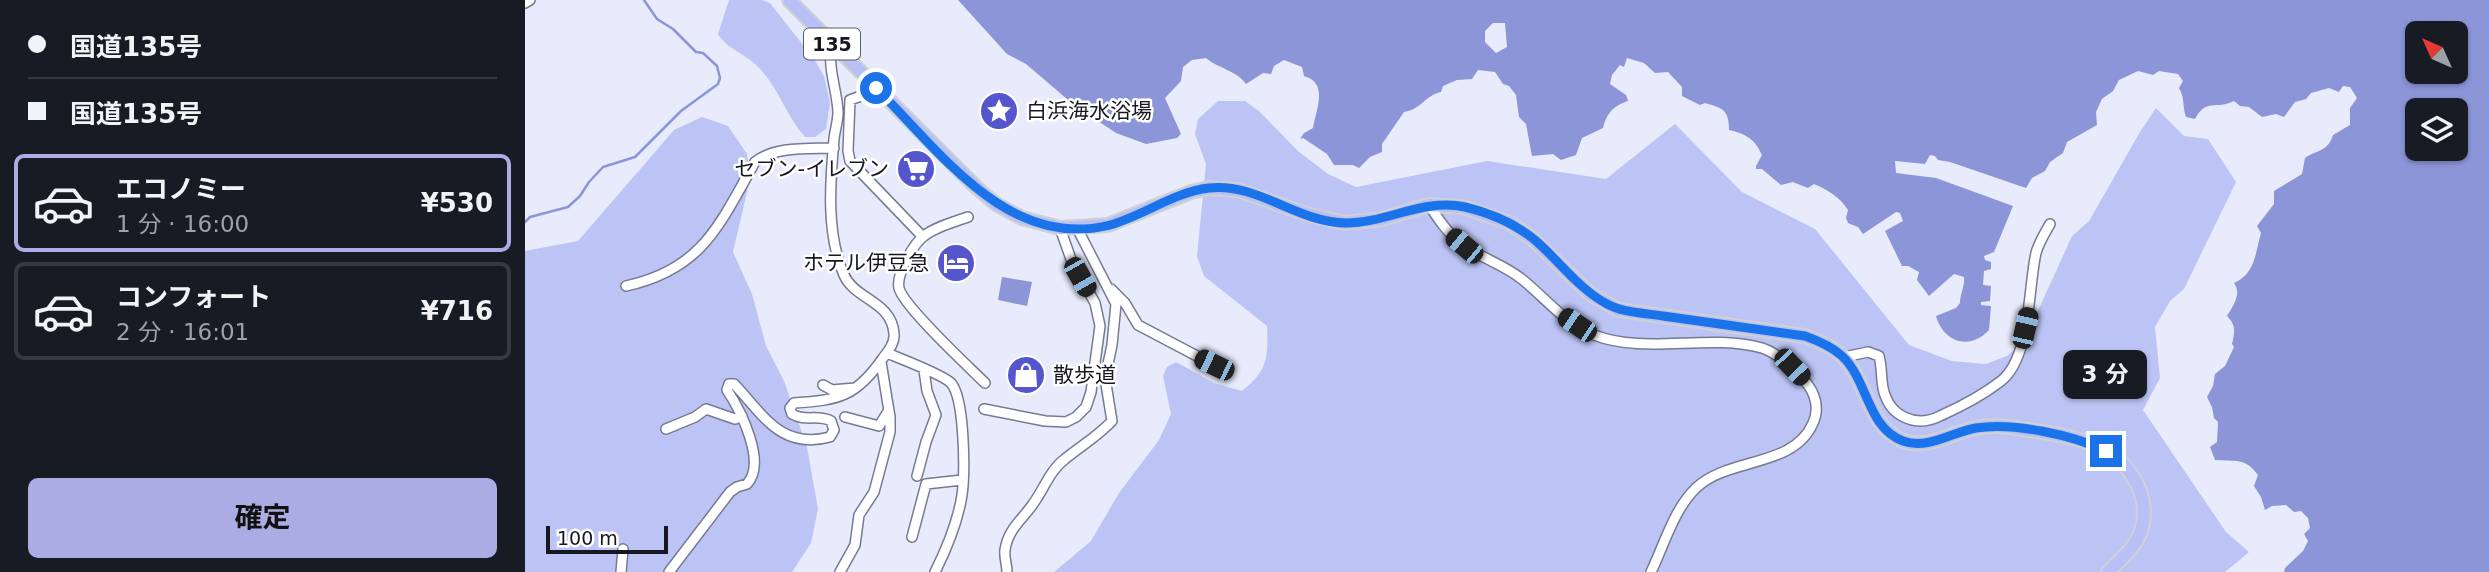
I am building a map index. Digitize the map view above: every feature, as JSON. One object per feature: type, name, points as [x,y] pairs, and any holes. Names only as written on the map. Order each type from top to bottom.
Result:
[{"type":"highway","name":"135","points":[[789,0],[976,187],[996,204],[1022,218],[1060,228],[1108,225],[1191,192],[1209,188],[1238,190],[1306,214],[1345,223],[1383,219],[1429,205],[1463,207],[1510,223],[1534,240],[1590,294],[1619,310],[1805,336],[1827,344],[1844,357],[1877,419],[1891,435],[1905,442],[1935,442],[1975,428],[1993,426],[2021,428],[2090,443],[2117,458],[2137,482],[2143,501],[2144,516],[2135,543],[2108,572]]},
{"type":"street","points":[[525,3],[530,0]]},
{"type":"street","points":[[672,571],[730,492],[751,480],[755,464],[742,416],[727,387],[731,383],[776,430],[806,439],[830,437],[834,430],[831,421],[825,417],[798,418],[792,414],[790,408],[794,403],[819,402],[848,394],[857,388],[881,362],[894,334],[886,314],[878,304],[855,289],[842,269],[829,191],[838,113],[830,68],[832,44]]},
{"type":"street","points":[[876,88],[850,100],[850,161],[923,236]]},
{"type":"street","points":[[626,286],[652,280],[699,250],[718,228],[755,162],[762,156],[797,149],[834,148]]},
{"type":"street","points":[[1429,205],[1449,233],[1464,246],[1520,277],[1563,315],[1591,334],[1617,342],[1720,343],[1763,348],[1792,367],[1808,385],[1817,403],[1815,420],[1807,435],[1789,448],[1723,472],[1695,488],[1682,505],[1651,572]]},
{"type":"street","points":[[968,216],[923,236],[899,274],[899,288],[902,295],[946,345],[985,383]]},
{"type":"street","points":[[1844,357],[1868,352],[1879,356],[1886,398],[1895,411],[1907,420],[1917,423],[1928,422],[1943,415],[2003,380],[2020,348],[2029,308],[2036,253],[2050,224]]},
{"type":"street","points":[[984,410],[1066,422],[1086,407],[1091,391],[1100,326],[1095,303],[1072,262],[1060,228]]},
{"type":"street","points":[[1007,572],[1004,553],[1018,520],[1034,503],[1055,469],[1112,421],[1105,378],[1116,309],[1077,228]]},
{"type":"street","points":[[1107,286],[1125,303],[1138,325],[1214,365]]},
{"type":"street","points":[[887,353],[949,381],[955,392],[962,419],[962,495],[945,552],[935,572]]},
{"type":"street","points":[[839,572],[855,545],[862,508],[874,492],[890,432],[881,362]]},
{"type":"street","points":[[917,476],[936,415],[927,391],[924,370]]},
{"type":"street","points":[[823,385],[832,390],[857,388]]},
{"type":"street","points":[[666,429],[695,417],[706,409],[735,419],[742,416]]},
{"type":"street","points":[[845,417],[879,426],[889,410]]},
{"type":"street","points":[[912,537],[926,484],[962,480]]},
{"type":"street","points":[[621,572],[623,549]]},
{"type":"shaded area","points":[[729,0],[762,0],[770,3],[814,59],[824,76],[830,103],[826,129],[815,137],[805,137],[764,73],[718,34]]},
{"type":"shaded area","points":[[958,0],[2489,0],[2489,572],[2284,572],[2303,551],[2308,541],[2304,534],[2310,528],[2308,518],[2301,511],[2294,512],[2286,505],[2272,506],[2265,510],[2254,486],[2258,475],[2253,469],[2244,463],[2215,460],[2210,447],[2217,442],[2218,422],[2207,397],[2215,374],[2225,366],[2234,347],[2233,326],[2227,316],[2237,296],[2234,283],[2251,268],[2261,233],[2257,226],[2274,204],[2274,191],[2302,174],[2305,158],[2325,148],[2333,135],[2350,125],[2350,108],[2357,98],[2350,87],[2343,86],[2339,92],[2329,88],[2311,93],[2306,99],[2295,102],[2284,117],[2276,114],[2262,117],[2249,107],[2240,106],[2234,101],[2207,106],[2195,119],[2186,117],[2179,88],[2183,81],[2178,74],[2159,71],[2153,75],[2138,71],[2119,80],[2113,91],[2102,99],[2096,112],[2097,125],[2067,142],[2063,153],[2050,162],[2045,171],[2032,178],[2026,188],[1938,160],[1935,156],[1930,155],[1925,164],[1895,161],[1896,173],[1936,178],[2013,206],[1994,252],[1984,256],[1985,260],[1991,262],[1991,269],[1984,271],[1983,285],[1991,286],[1990,301],[1981,302],[1981,305],[1991,306],[1989,330],[1966,342],[1958,341],[1945,332],[1936,316],[1956,308],[1960,303],[1964,277],[1954,274],[1929,296],[1917,280],[1919,272],[1902,266],[1885,231],[1903,221],[1900,213],[1896,212],[1863,234],[1858,227],[1848,223],[1848,210],[1829,191],[1814,184],[1808,188],[1793,182],[1781,185],[1762,169],[1756,169],[1762,155],[1759,149],[1749,138],[1729,130],[1728,118],[1723,110],[1705,103],[1700,105],[1682,96],[1682,87],[1668,72],[1655,73],[1644,63],[1627,58],[1624,67],[1620,65],[1612,75],[1610,84],[1626,95],[1628,101],[1611,111],[1603,128],[1582,138],[1576,155],[1561,160],[1553,154],[1532,156],[1526,124],[1519,117],[1516,95],[1509,86],[1503,84],[1495,72],[1478,70],[1472,79],[1457,80],[1443,86],[1441,92],[1404,112],[1382,144],[1382,152],[1370,157],[1359,168],[1353,165],[1334,165],[1327,154],[1303,138],[1300,139],[1313,128],[1319,91],[1312,79],[1304,76],[1302,67],[1284,60],[1274,66],[1271,74],[1263,73],[1246,84],[1206,58],[1192,60],[1183,67],[1181,81],[1165,98],[1181,134],[1177,138],[1146,144],[1116,133],[1074,105],[1026,64],[1007,54]],"holes":[[[1493,23],[1505,23],[1507,47],[1496,53],[1485,42],[1485,31]]]},
{"type":"shaded area","points":[[1218,101],[1245,101],[1259,111],[1298,151],[1328,174],[1356,187],[1487,161],[1606,179],[1675,124],[1742,192],[1815,229],[1909,345],[1952,361],[1986,364],[2007,356],[2021,343],[2072,236],[2089,221],[2156,108],[2184,136],[2208,139],[2236,182],[2184,289],[2170,301],[2155,327],[2160,378],[2143,410],[2226,532],[2249,552],[2225,572],[1054,572],[1091,541],[1119,493],[1159,440],[1171,414],[1163,376],[1167,367],[1176,362],[1214,383],[1242,391],[1262,370],[1265,363],[1267,326],[1204,276],[1197,256],[1206,164],[1195,134],[1198,119]]},
{"type":"shaded area","points":[[702,117],[728,126],[747,154],[750,179],[733,252],[752,294],[766,346],[784,381],[807,447],[818,509],[811,543],[792,572],[525,572],[525,251],[578,241],[674,130]]},
{"type":"shaded area","points":[[1002,277],[1032,282],[1027,306],[998,300]]},
{"type":"waterway","points":[[525,222],[530,217],[568,207],[603,167],[635,157],[681,111],[718,84],[720,78],[717,66],[657,19],[644,0]]},
{"type":"place","name":"白浜海水浴場","points":[[999,111]]},
{"type":"place","name":"セブン-イレブン","points":[[916,169]]},
{"type":"place","name":"ホテル伊豆急","points":[[956,263]]},
{"type":"place","name":"散歩道","points":[[1026,375]]},
{"type":"route","points":[[876,88],[976,187],[996,204],[1022,218],[1060,228],[1091,228],[1108,225],[1191,192],[1209,188],[1229,188],[1251,193],[1306,214],[1345,223],[1383,219],[1429,205],[1463,207],[1510,223],[1534,240],[1590,294],[1619,310],[1805,336],[1827,344],[1849,364],[1877,419],[1891,435],[1905,442],[1935,442],[1975,428],[1993,426],[2021,428],[2090,443],[2106,451]]}]
